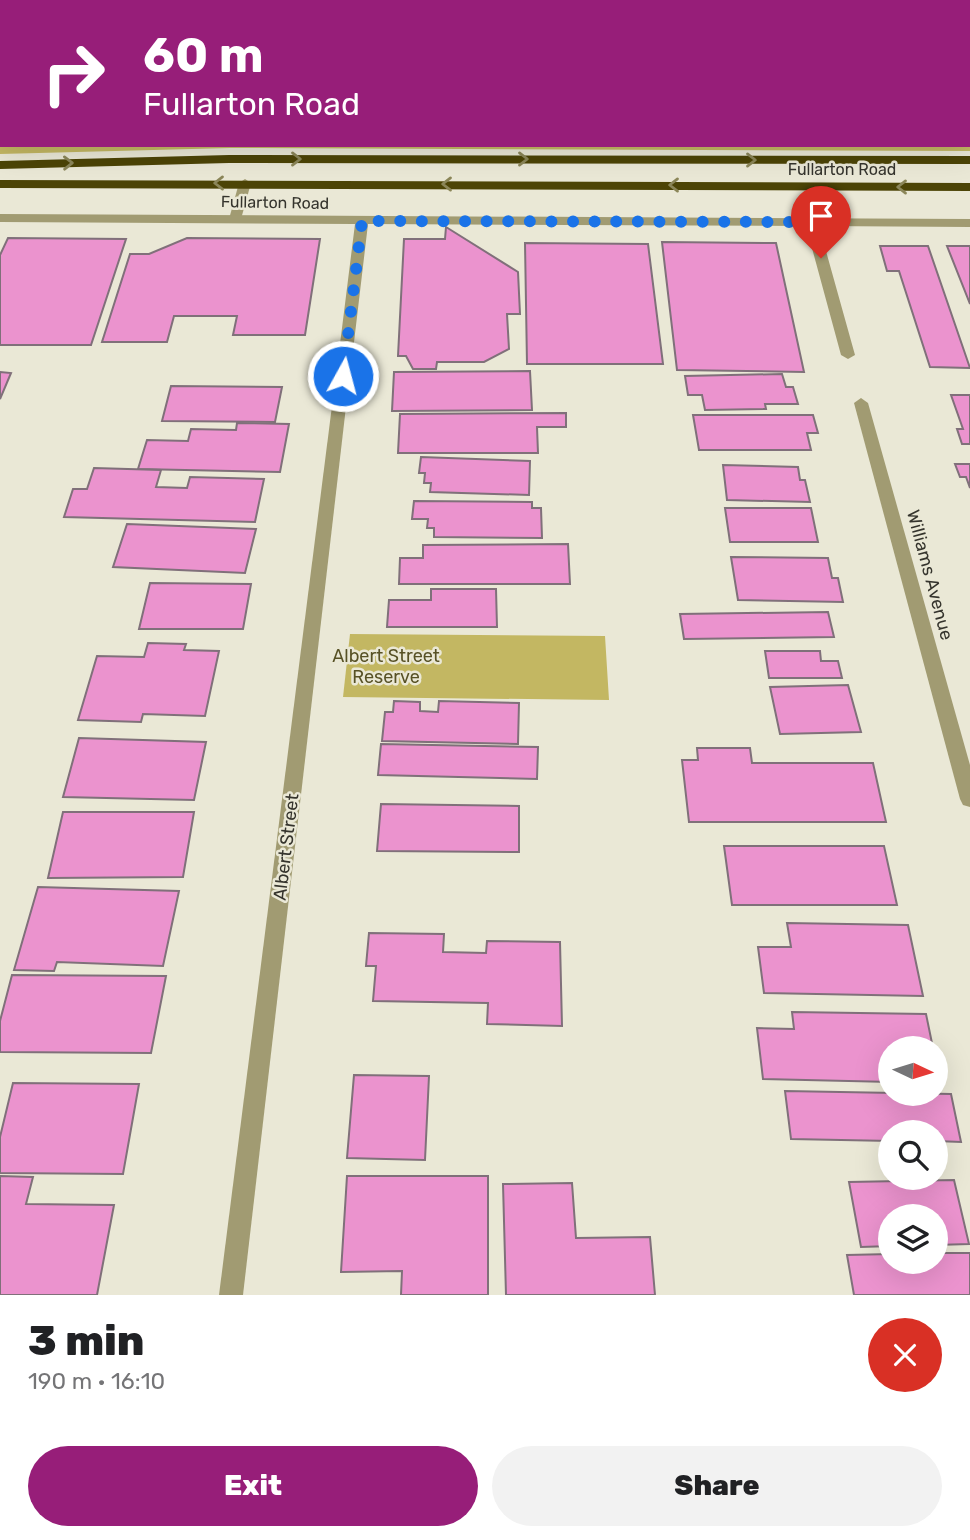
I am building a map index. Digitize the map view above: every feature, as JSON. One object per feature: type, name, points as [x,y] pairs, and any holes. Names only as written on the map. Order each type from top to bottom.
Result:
[{"type":"highway","name":"Fullarton Road","points":[[0,164],[229,159],[970,160]]},
{"type":"highway","name":"Fullarton Road","points":[[0,184],[970,187]]},
{"type":"street","points":[[235,219],[245,183]]},
{"type":"street","name":"Fullarton Road","points":[[0,218],[970,223]]},
{"type":"street","points":[[343,376],[362,221]]},
{"type":"street","points":[[811,222],[848,355]]},
{"type":"street","name":"Albert Street","points":[[232,1295],[340,398]]},
{"type":"street","name":"Williams Avenue","points":[[861,403],[970,799]]},
{"type":"green space","points":[[0,147],[970,147],[970,151],[230,148],[0,154]]},
{"type":"green space","name":"Albert Street Reserve","points":[[350,634],[605,636],[609,700],[343,697]]},
{"type":"building","points":[[446,227],[518,272],[520,314],[507,314],[509,349],[484,362],[437,362],[436,369],[413,369],[406,356],[398,356],[404,239],[445,239]]},
{"type":"building","points":[[8,238],[126,239],[91,345],[0,345],[0,255]]},
{"type":"building","points":[[187,238],[320,239],[305,335],[233,335],[237,316],[174,316],[167,342],[102,342],[130,254],[149,254]]},
{"type":"building","points":[[662,242],[776,243],[804,372],[677,370]]},
{"type":"building","points":[[525,243],[648,244],[663,364],[527,364]]},
{"type":"building","points":[[880,246],[928,246],[970,368],[930,367],[899,271],[887,271]]},
{"type":"building","points":[[947,246],[970,246],[970,304]]},
{"type":"building","points":[[530,371],[532,410],[392,411],[394,372]]},
{"type":"building","points":[[0,372],[11,373],[0,399]]},
{"type":"building","points":[[782,374],[786,387],[793,387],[798,404],[765,404],[766,409],[705,410],[702,395],[688,395],[685,376]]},
{"type":"building","points":[[171,386],[282,387],[275,422],[162,421]]},
{"type":"building","points":[[951,395],[970,395],[970,444],[962,444],[957,429],[963,429]]},
{"type":"building","points":[[566,413],[566,427],[537,427],[538,453],[398,453],[400,414]]},
{"type":"building","points":[[693,415],[813,415],[818,433],[807,433],[811,450],[699,450]]},
{"type":"building","points":[[237,423],[289,424],[280,472],[138,469],[147,440],[188,441],[191,429],[236,430]]},
{"type":"building","points":[[421,457],[530,461],[529,495],[430,492],[431,483],[424,483],[425,473],[419,473]]},
{"type":"building","points":[[955,464],[970,464],[970,488],[966,477],[960,477]]},
{"type":"building","points":[[723,465],[798,467],[800,480],[805,480],[810,502],[727,500]]},
{"type":"building","points":[[94,468],[161,470],[156,487],[187,488],[190,477],[264,479],[255,522],[64,517],[73,489],[87,489]]},
{"type":"building","points":[[414,501],[532,502],[532,508],[541,508],[542,538],[434,537],[434,528],[427,528],[428,519],[412,519]]},
{"type":"building","points":[[725,508],[811,508],[818,542],[730,542]]},
{"type":"building","points":[[127,524],[256,529],[245,573],[113,567]]},
{"type":"building","points":[[568,544],[570,584],[399,584],[400,558],[423,558],[423,545]]},
{"type":"building","points":[[731,557],[828,558],[832,578],[838,578],[843,602],[738,600]]},
{"type":"building","points":[[150,583],[251,584],[243,629],[139,629]]},
{"type":"building","points":[[431,589],[496,589],[497,627],[387,627],[389,600],[431,600]]},
{"type":"building","points":[[828,612],[834,637],[684,639],[680,614]]},
{"type":"building","points":[[148,643],[186,644],[184,650],[219,651],[205,716],[143,714],[141,722],[78,720],[97,656],[144,657]]},
{"type":"building","points":[[765,651],[820,651],[821,661],[838,661],[842,678],[769,678]]},
{"type":"building","points":[[848,685],[861,732],[780,734],[770,687]]},
{"type":"building","points":[[394,701],[420,702],[420,711],[438,712],[439,701],[519,703],[518,744],[382,741],[385,712],[393,712]]},
{"type":"building","points":[[79,738],[206,742],[194,800],[63,797]]},
{"type":"building","points":[[381,744],[538,747],[537,779],[378,775]]},
{"type":"building","points":[[697,748],[750,748],[752,763],[873,763],[886,822],[689,822],[682,760],[698,760]]},
{"type":"building","points":[[381,804],[519,806],[519,852],[377,851]]},
{"type":"building","points":[[63,812],[194,812],[183,877],[48,878]]},
{"type":"building","points":[[724,846],[884,846],[897,905],[732,905]]},
{"type":"building","points":[[38,887],[179,891],[163,966],[57,962],[54,971],[14,970]]},
{"type":"building","points":[[787,923],[908,925],[923,996],[764,993],[758,947],[791,947]]},
{"type":"building","points":[[369,933],[444,934],[443,952],[486,953],[487,941],[560,942],[562,1026],[487,1024],[488,1003],[373,1001],[376,966],[366,966]]},
{"type":"building","points":[[12,975],[166,976],[151,1053],[0,1052],[0,1021]]},
{"type":"building","points":[[792,1012],[926,1014],[931,1036],[878,1036],[878,1082],[763,1079],[757,1028],[794,1029]]},
{"type":"building","points":[[354,1075],[429,1076],[425,1160],[347,1158]]},
{"type":"building","points":[[13,1083],[139,1084],[123,1174],[0,1173],[0,1137]]},
{"type":"building","points":[[785,1091],[878,1093],[878,1106],[948,1106],[948,1094],[951,1094],[961,1142],[948,1141],[948,1120],[878,1120],[878,1141],[791,1139]]},
{"type":"building","points":[[0,1176],[33,1177],[26,1204],[114,1205],[97,1295],[0,1295]]},
{"type":"building","points":[[347,1176],[488,1176],[488,1295],[401,1295],[402,1271],[341,1272]]},
{"type":"building","points":[[948,1180],[954,1180],[969,1244],[948,1245],[948,1204],[878,1204],[878,1246],[861,1247],[849,1182],[878,1181],[878,1190],[948,1190]]},
{"type":"building","points":[[572,1183],[576,1238],[650,1237],[655,1295],[506,1295],[503,1184]]},
{"type":"building","points":[[948,1253],[970,1253],[970,1295],[854,1295],[847,1255],[878,1254],[878,1274],[948,1274]]},
{"type":"route","points":[[343,376],[362,221],[811,222],[821,258]]}]
